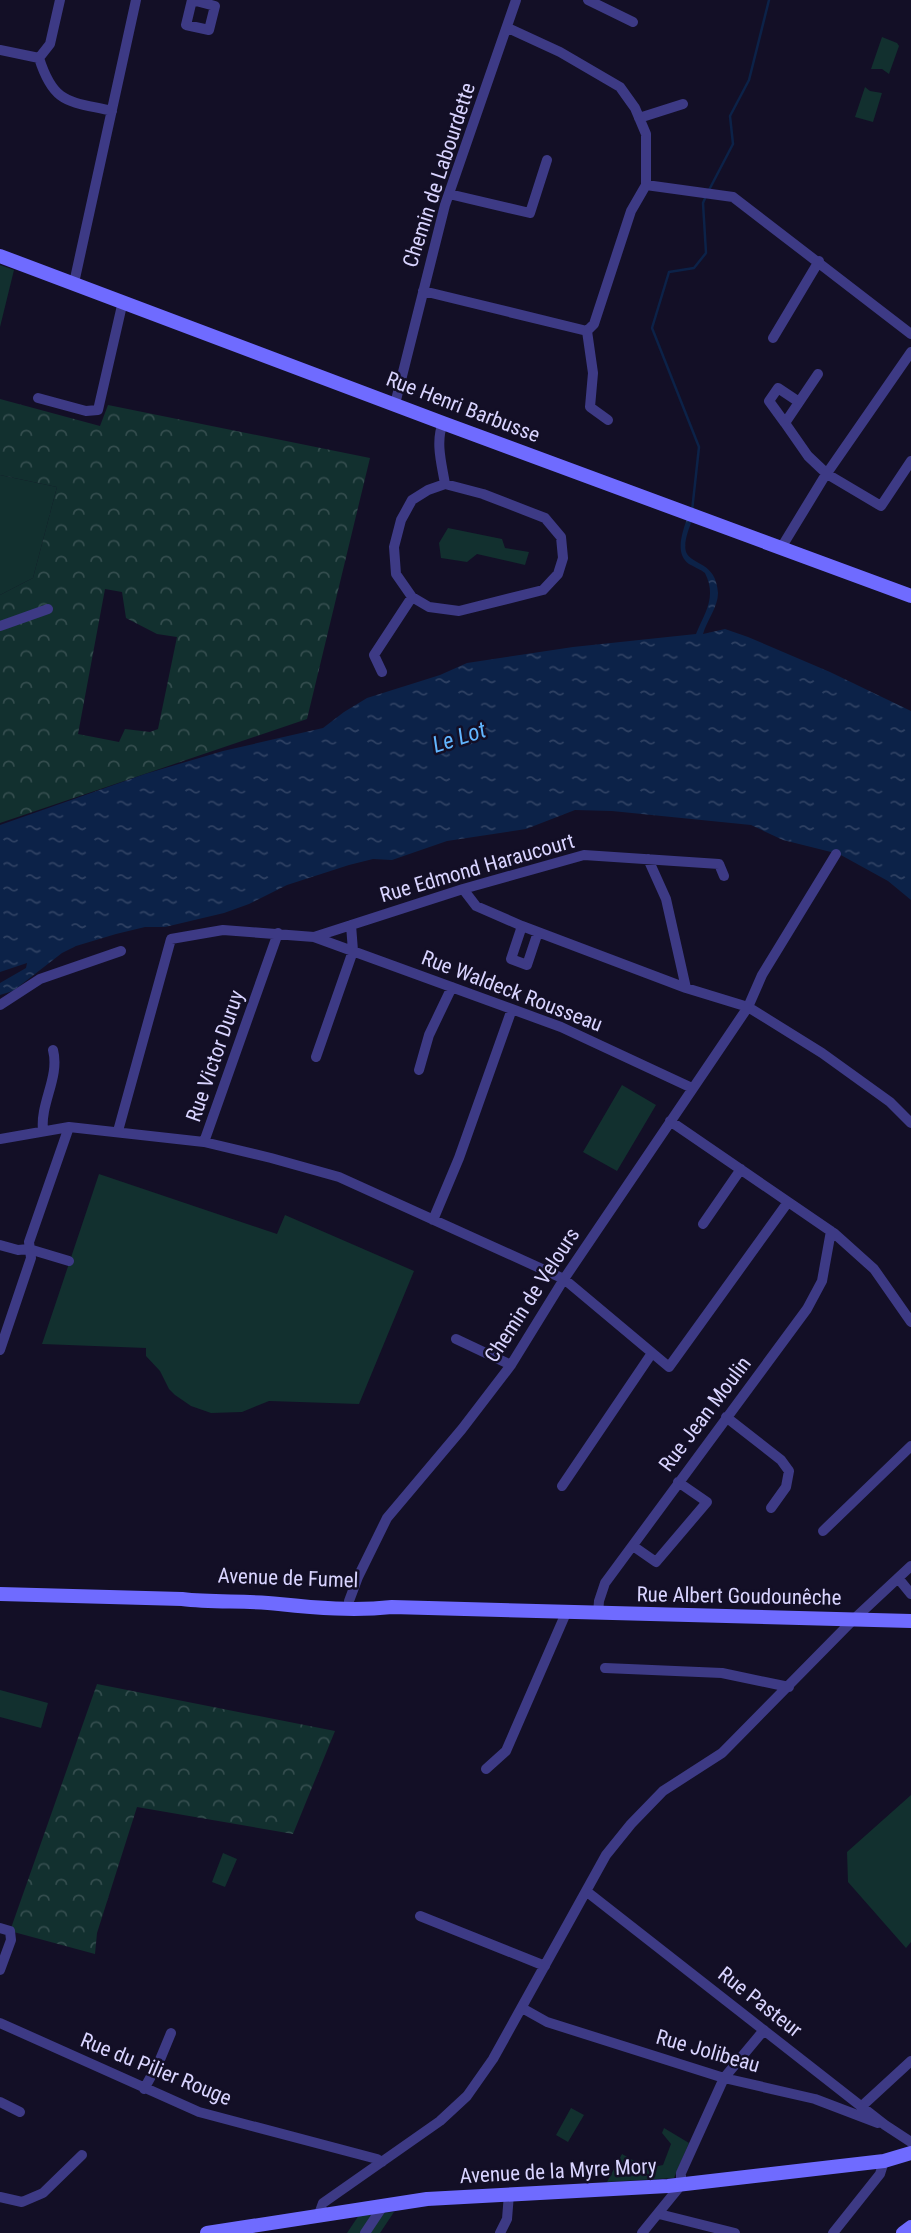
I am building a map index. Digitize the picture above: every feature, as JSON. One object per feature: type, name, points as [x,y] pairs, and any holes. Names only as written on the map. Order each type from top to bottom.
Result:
[{"type":"main road","name":"Rue Henri Barbusse","points":[[0,256],[911,596]]},
{"type":"main road","name":"Avenue de Fumel","points":[[0,1594],[182,1599],[208,1603],[279,1604],[294,1607],[348,1605],[566,1614]]},
{"type":"main road","name":"Rue Albert Goudounêche","points":[[566,1614],[911,1621]]},
{"type":"main road","name":"Avenue de la Myre Mory","points":[[207,2233],[427,2199],[681,2185],[884,2161],[911,2153]]},
{"type":"main road","points":[[903,2233],[911,2227]]},
{"type":"street","points":[[40,58],[50,44],[60,0]]},
{"type":"street","points":[[74,283],[136,0]]},
{"type":"street","name":"Chemin de Labourdette","points":[[395,404],[449,194],[516,0]]},
{"type":"street","points":[[588,0],[633,22]]},
{"type":"street","points":[[508,29],[560,52],[620,87],[646,134],[646,185],[631,212],[594,324],[587,331]]},
{"type":"street","points":[[0,50],[40,58]]},
{"type":"street","points":[[40,58],[45,76],[54,92],[64,100],[112,111]]},
{"type":"street","points":[[639,118],[683,104]]},
{"type":"street","points":[[449,194],[530,213],[547,160]]},
{"type":"street","points":[[646,185],[733,197],[911,334]]},
{"type":"street","points":[[773,338],[819,261]]},
{"type":"street","points":[[423,291],[587,331]]},
{"type":"street","points":[[38,398],[86,411],[98,410],[123,301]]},
{"type":"street","points":[[587,331],[593,373],[590,407],[608,420]]},
{"type":"street","points":[[781,548],[827,474],[911,352]]},
{"type":"street","points":[[785,423],[818,374]]},
{"type":"street","points":[[799,402],[778,388],[769,401],[808,456],[827,474],[881,506],[911,461]]},
{"type":"street","points":[[443,423],[439,448],[444,484]]},
{"type":"street","points":[[444,484],[483,494],[545,517],[561,537],[563,558],[558,574],[543,590],[459,611],[429,607],[412,597],[396,574],[394,547],[401,520],[412,500],[444,484]]},
{"type":"street","points":[[382,672],[374,655],[412,597]]},
{"type":"street","points":[[0,626],[48,609]]},
{"type":"street","name":"Chemin de Velours","points":[[348,1605],[358,1577],[387,1518],[462,1429],[511,1365],[564,1279],[748,1007],[762,975],[836,854]]},
{"type":"street","name":"Rue Edmond Haraucourt","points":[[118,1131],[172,940],[223,930],[314,937],[463,889],[584,855],[719,864],[724,876]]},
{"type":"street","points":[[648,859],[666,899],[686,988]]},
{"type":"street","points":[[463,889],[476,906],[522,926],[686,988],[748,1007],[822,1053],[890,1102],[911,1123]]},
{"type":"street","points":[[317,1057],[353,951],[351,925]]},
{"type":"street","points":[[522,926],[511,959],[527,965],[538,932]]},
{"type":"street","name":"Rue Victor Duruy","points":[[0,1139],[69,1127],[204,1142],[278,933]]},
{"type":"street","name":"Rue Waldeck Rousseau","points":[[314,937],[561,1027],[692,1088]]},
{"type":"street","points":[[0,1005],[40,979],[121,951]]},
{"type":"street","points":[[419,1070],[429,1035],[453,987]]},
{"type":"street","points":[[433,1220],[459,1158],[512,1009]]},
{"type":"street","points":[[43,1130],[41,1118],[57,1063],[53,1050]]},
{"type":"street","points":[[670,1121],[831,1231],[874,1269],[911,1322]]},
{"type":"street","points":[[0,1350],[31,1258],[29,1242],[69,1127]]},
{"type":"street","points":[[204,1142],[339,1177],[564,1279],[669,1367],[788,1202]]},
{"type":"street","points":[[703,1224],[741,1169]]},
{"type":"street","name":"Rue Jean Moulin","points":[[598,1614],[605,1583],[807,1309],[822,1281],[831,1231]]},
{"type":"street","points":[[0,1245],[18,1250],[29,1249],[69,1261]]},
{"type":"street","points":[[456,1339],[511,1365]]},
{"type":"street","points":[[562,1486],[652,1353]]},
{"type":"street","points":[[726,1417],[781,1460],[789,1471],[786,1486],[771,1508]]},
{"type":"street","points":[[823,1531],[911,1446]]},
{"type":"street","points":[[633,1546],[656,1562],[707,1502],[678,1482]]},
{"type":"street","points":[[318,2217],[323,2203],[440,2121],[467,2095],[493,2059],[606,1855],[663,1791],[722,1753],[853,1620],[911,1566]]},
{"type":"street","points":[[898,1578],[911,1594]]},
{"type":"street","points":[[486,1769],[506,1751],[566,1614]]},
{"type":"street","points":[[605,1668],[722,1673],[789,1687]]},
{"type":"street","name":"Rue Pasteur","points":[[586,1891],[885,2125],[911,2142]]},
{"type":"street","points":[[420,1916],[545,1966]]},
{"type":"street","points":[[0,1928],[10,1931],[11,1940],[0,1970]]},
{"type":"street","name":"Rue Jolibeau","points":[[522,2008],[547,2022],[724,2078],[815,2099],[885,2125]]},
{"type":"street","name":"Rue du Pilier Rouge","points":[[0,2023],[199,2112],[382,2162]]},
{"type":"street","points":[[642,2233],[681,2185],[681,2173],[724,2078],[764,2030]]},
{"type":"street","points":[[144,2089],[171,2032]]},
{"type":"street","points":[[862,2106],[911,2061]]},
{"type":"street","points":[[0,2102],[20,2112]]},
{"type":"street","points":[[0,2197],[22,2202],[43,2193],[82,2155]]},
{"type":"street","points":[[833,2233],[880,2174],[884,2161]]},
{"type":"street","points":[[500,2233],[507,2218],[509,2194]]},
{"type":"street","points":[[365,2233],[383,2206]]},
{"type":"street","points":[[659,2214],[734,2233]]},
{"type":"green space","points":[[882,37],[899,46],[889,74],[882,69],[871,69]]},
{"type":"green space","points":[[865,87],[870,91],[882,93],[873,122],[855,117]]},
{"type":"green space","points":[[0,265],[14,270],[0,327]]},
{"type":"green space","points":[[0,399],[100,426],[108,405],[370,458],[307,719],[0,823],[0,595],[33,578],[57,487],[0,475]],"holes":[[[105,589],[122,592],[126,618],[157,634],[177,637],[158,729],[150,732],[125,729],[119,742],[78,734]]]},
{"type":"green space","points":[[0,475],[57,487],[33,578],[0,595]]},
{"type":"green space","points":[[448,528],[502,539],[505,548],[529,552],[525,565],[477,554],[467,562],[441,558],[439,543]]},
{"type":"green space","points":[[622,1085],[656,1105],[617,1171],[583,1152]]},
{"type":"green space","points":[[99,1174],[277,1234],[285,1215],[414,1271],[359,1404],[269,1401],[242,1412],[211,1413],[191,1406],[169,1389],[160,1371],[146,1356],[146,1348],[42,1344]]},
{"type":"green space","points":[[97,1684],[335,1731],[293,1834],[137,1807],[97,1933],[95,1954],[10,1931]]},
{"type":"green space","points":[[0,1690],[48,1703],[41,1728],[0,1717]]},
{"type":"green space","points":[[911,1795],[911,1942],[906,1948],[848,1882],[847,1852]]},
{"type":"green space","points":[[223,1853],[237,1859],[225,1887],[212,1882]]},
{"type":"green space","points":[[571,2108],[584,2115],[568,2142],[556,2135]]},
{"type":"green space","points":[[664,2128],[689,2143],[674,2178],[607,2182],[622,2154],[647,2168],[663,2165],[671,2144],[662,2133]]},
{"type":"green space","points":[[394,2212],[380,2233],[347,2233],[359,2215]]},
{"type":"water","name":"Le Lot","points":[[687,518],[692,520],[686,540],[686,552],[713,575],[718,593],[703,634],[725,629],[748,637],[911,711],[911,900],[888,881],[839,854],[783,840],[751,825],[612,811],[575,810],[526,829],[447,841],[392,860],[373,859],[349,865],[287,885],[224,913],[165,927],[145,927],[76,946],[62,953],[13,991],[0,995],[0,983],[26,968],[27,963],[0,972],[0,825],[145,774],[223,751],[323,728],[367,698],[440,675],[467,663],[573,647],[696,634],[708,604],[710,590],[705,573],[689,564],[682,554],[681,542]]},
{"type":"waterway","points":[[709,190],[733,144],[730,116],[749,80],[769,0]]},
{"type":"waterway","points":[[692,511],[699,447],[652,328],[669,272],[694,268],[706,253],[703,203],[706,196]]}]
